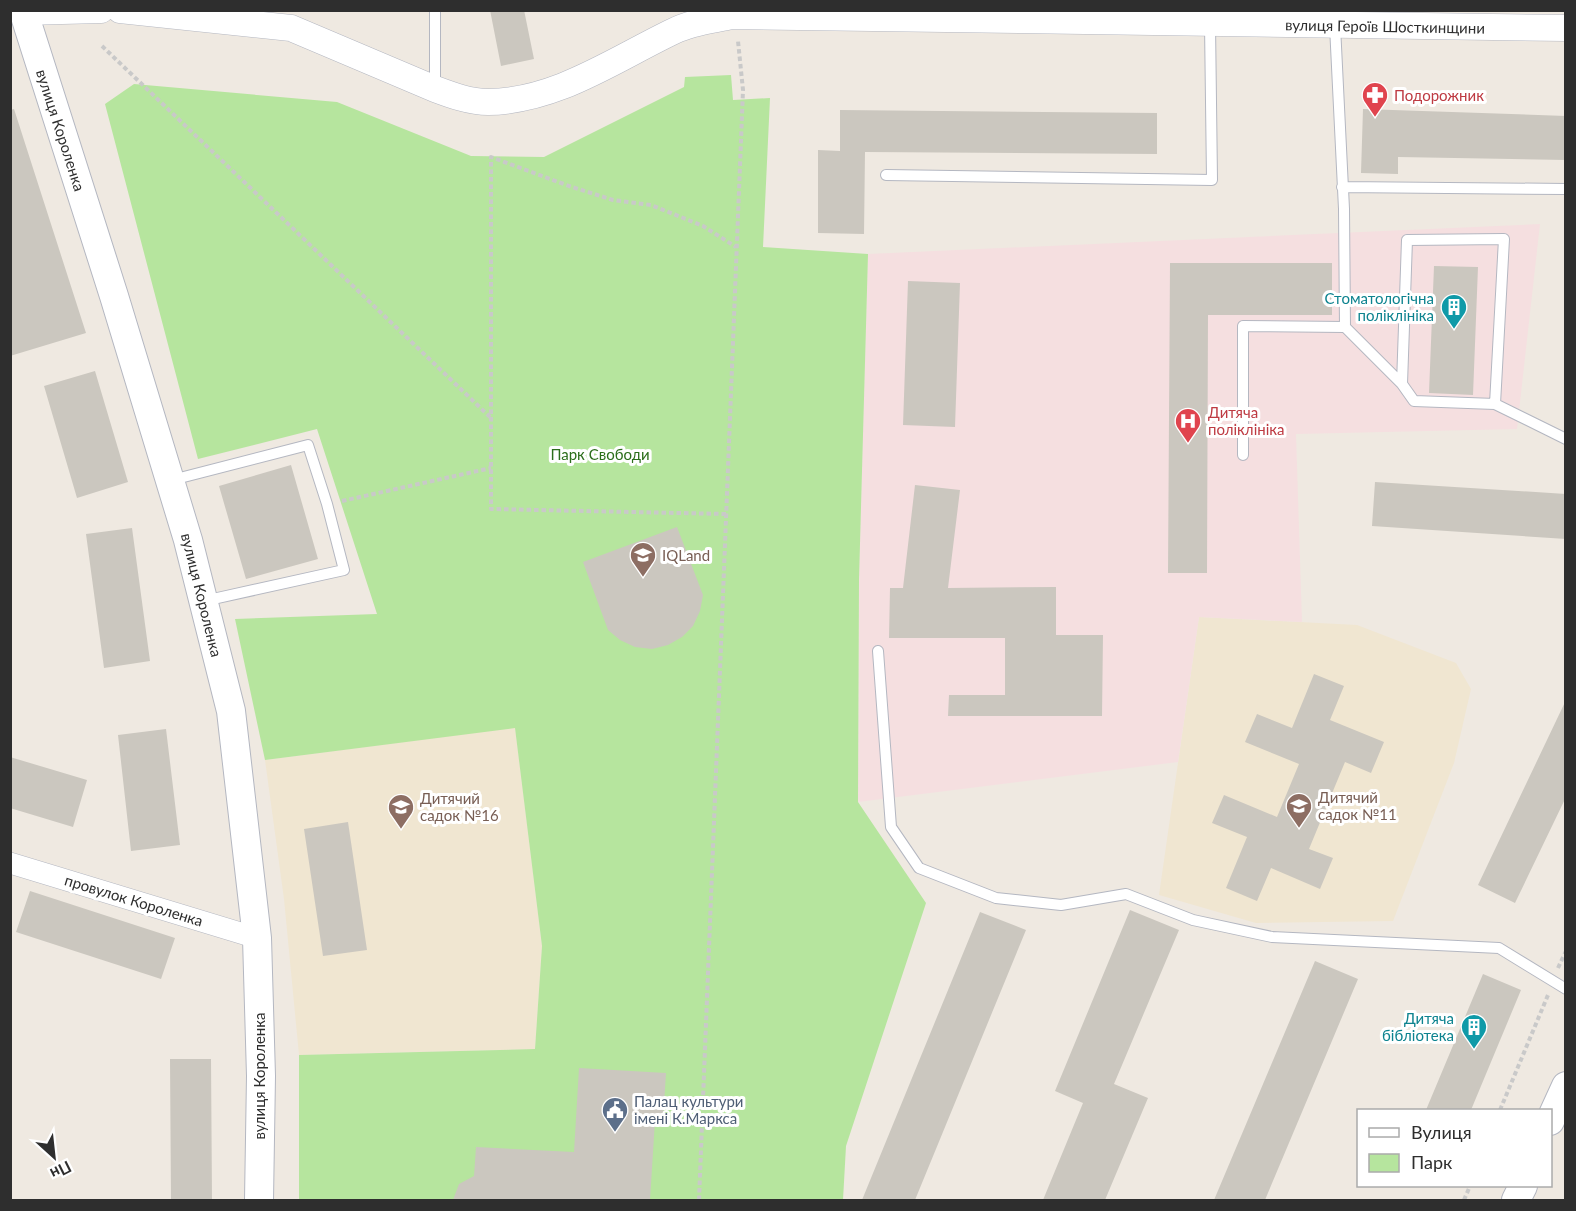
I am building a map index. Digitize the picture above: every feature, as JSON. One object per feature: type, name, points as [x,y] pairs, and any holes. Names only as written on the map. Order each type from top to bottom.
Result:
[{"type":"main road","name":"вулиця Короленка","points":[[19,12],[114,296],[170,480],[204,601],[231,711],[257,938],[261,1076],[259,1200]]},
{"type":"main road","points":[[1552,1119],[1566,1086]]},
{"type":"street","points":[[19,12],[101,10]]},
{"type":"street","name":"вулиця Героїв Шосткинщини","points":[[120,10],[291,28],[435,89],[487,102],[531,96],[585,78],[677,29],[732,16],[1566,28]]},
{"type":"street","name":"провулок Короленка","points":[[10,863],[257,938]]},
{"type":"lane","points":[[435,10],[435,89]]},
{"type":"lane","points":[[886,175],[1212,180],[1210,23]]},
{"type":"lane","points":[[1335,26],[1344,209],[1345,327]]},
{"type":"lane","points":[[1342,187],[1566,189]]},
{"type":"lane","points":[[1402,384],[1407,240],[1504,239],[1496,404]]},
{"type":"lane","points":[[1243,455],[1243,326],[1345,327],[1402,384],[1414,401],[1496,404],[1566,439]]},
{"type":"lane","points":[[170,480],[308,446],[327,504],[344,570],[204,601]]},
{"type":"lane","points":[[878,651],[891,827],[919,868],[996,898],[1061,905],[1126,894],[1193,920],[1272,937],[1499,948],[1566,989]]},
{"type":"path","points":[[699,1200],[743,90],[738,40]]},
{"type":"path","points":[[102,46],[491,418]]},
{"type":"path","points":[[726,514],[491,508],[491,157],[602,196],[651,205],[703,226],[736,247]]},
{"type":"path","points":[[327,504],[491,468]]},
{"type":"path","points":[[1500,1109],[1566,951]]},
{"type":"shaded area","points":[[1540,224],[1517,429],[1296,434],[1302,622],[1199,617],[1178,762],[858,802],[859,580],[868,254]]},
{"type":"shaded area","name":"Дитячий садок №11","points":[[1199,617],[1357,625],[1456,663],[1471,689],[1454,763],[1393,921],[1256,923],[1159,895]]},
{"type":"shaded area","name":"Дитячий садок №16","points":[[515,727],[542,946],[535,1049],[299,1055],[284,899],[265,760]]},
{"type":"green space","name":"Парк Свободи","points":[[731,75],[733,100],[770,98],[763,247],[868,254],[859,580],[858,802],[926,903],[846,1146],[843,1200],[299,1200],[299,1055],[535,1049],[542,946],[515,728],[265,760],[235,619],[377,614],[317,429],[198,459],[105,104],[134,84],[337,102],[471,156],[544,157],[684,87],[685,77]]},
{"type":"building","points":[[490,10],[524,10],[534,59],[501,66]]},
{"type":"building","points":[[14,109],[86,333],[10,356],[10,110]]},
{"type":"building","points":[[1363,109],[1566,116],[1566,160],[1398,157],[1398,174],[1361,173]]},
{"type":"building","points":[[840,110],[1157,113],[1157,154],[865,152],[864,234],[818,233],[818,150],[840,151]]},
{"type":"building","name":"Дитяча поліклініка","points":[[1170,263],[1332,263],[1332,315],[1208,315],[1207,573],[1168,573]]},
{"type":"building","name":"Стоматологічна поліклініка","points":[[1434,266],[1478,267],[1473,395],[1429,393]]},
{"type":"building","points":[[908,281],[960,283],[955,427],[903,425]]},
{"type":"building","points":[[95,371],[128,482],[77,498],[44,386]]},
{"type":"building","points":[[291,465],[318,559],[246,579],[219,486]]},
{"type":"building","points":[[1375,482],[1566,494],[1566,539],[1372,526]]},
{"type":"building","points":[[915,485],[960,490],[948,588],[1056,587],[1056,635],[1103,635],[1102,716],[948,716],[949,695],[1005,695],[1005,638],[889,638],[890,588],[903,588]]},
{"type":"building","name":"IQLand","points":[[677,527],[703,595],[700,611],[693,626],[682,637],[668,645],[652,649],[635,647],[620,640],[608,630],[583,562]]},
{"type":"building","points":[[132,528],[150,661],[104,668],[86,534]]},
{"type":"building","points":[[1314,674],[1344,686],[1330,720],[1384,742],[1371,773],[1345,762],[1309,849],[1333,858],[1320,889],[1271,868],[1257,901],[1226,888],[1247,837],[1212,823],[1224,795],[1277,817],[1299,764],[1245,742],[1257,714],[1292,728]]},
{"type":"building","points":[[1566,700],[1566,797],[1515,903],[1478,885]]},
{"type":"building","points":[[166,729],[180,845],[131,851],[118,735]]},
{"type":"building","points":[[10,757],[87,780],[73,827],[10,808]]},
{"type":"building","points":[[348,822],[367,950],[323,956],[304,829]]},
{"type":"building","points":[[30,891],[175,938],[161,979],[16,932]]},
{"type":"building","points":[[1130,910],[1179,930],[1114,1084],[1148,1098],[1105,1200],[1043,1200],[1083,1103],[1055,1091]]},
{"type":"building","points":[[980,912],[1026,930],[915,1200],[862,1200]]},
{"type":"building","points":[[1315,961],[1358,979],[1265,1200],[1214,1200]]},
{"type":"building","name":"Дитяча бібліотека","points":[[1483,974],[1521,990],[1471,1109],[1426,1109]]},
{"type":"building","points":[[170,1059],[211,1059],[212,1200],[171,1200]]},
{"type":"building","name":"Палац культури імені К.Маркса","points":[[579,1068],[666,1073],[663,1120],[655,1120],[650,1200],[453,1200],[459,1184],[474,1176],[476,1147],[574,1152]]},
{"type":"place","name":"Подорожник","points":[[1375,118]]},
{"type":"place","name":"Стоматологічна поліклініка","points":[[1454,330]]},
{"type":"place","name":"Дитяча поліклініка","points":[[1188,444]]},
{"type":"place","name":"IQLand","points":[[643,578]]},
{"type":"place","name":"Дитячий садок №11","points":[[1299,829]]},
{"type":"place","name":"Дитячий садок №16","points":[[401,830]]},
{"type":"place","name":"Дитяча бібліотека","points":[[1474,1050]]},
{"type":"place","name":"Палац культури імені К.Маркса","points":[[615,1133]]}]
